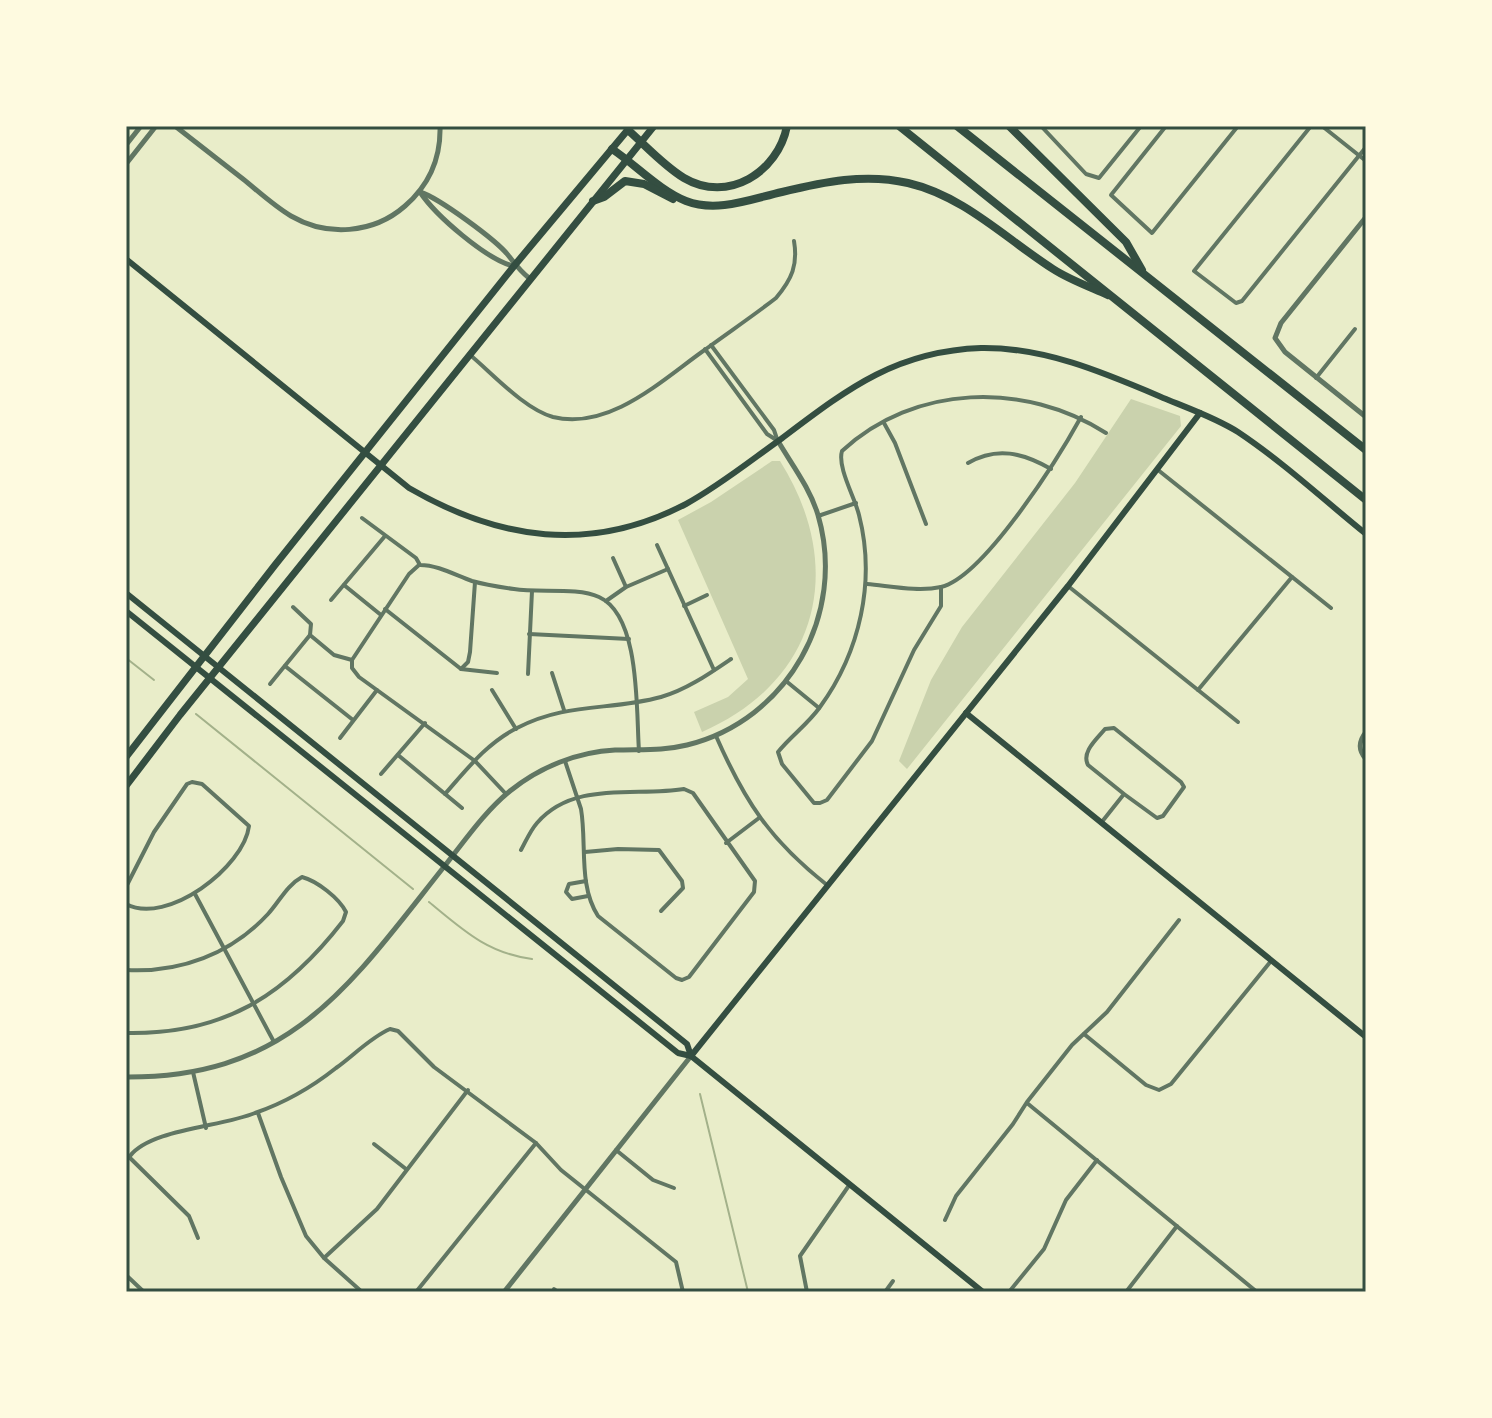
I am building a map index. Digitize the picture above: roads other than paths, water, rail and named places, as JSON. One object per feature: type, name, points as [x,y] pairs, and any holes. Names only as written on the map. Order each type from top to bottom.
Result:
[{"type":"highway","points":[[629,128],[684,178],[702,185],[726,186],[742,183],[766,168],[779,151],[787,126]]},
{"type":"highway","points":[[899,126],[1366,500]]},
{"type":"highway","points":[[957,126],[1366,450]]},
{"type":"highway","points":[[1009,126],[1126,242],[1144,274]]},
{"type":"highway","points":[[612,149],[672,193],[692,202]]},
{"type":"highway","points":[[593,201],[604,197],[619,183],[632,181],[678,201],[713,206],[853,179],[907,183],[960,204],[1056,271],[1122,302]]},
{"type":"main road","points":[[126,786],[529,278],[654,126]]},
{"type":"main road","points":[[126,757],[514,266],[629,128]]},
{"type":"main road","points":[[126,259],[380,466],[430,500],[477,522],[527,533],[565,535],[602,532],[655,518],[706,492],[846,390],[875,373],[911,360],[963,350],[1000,349],[1056,358],[1131,384],[1200,413],[1240,434],[1366,534]]},
{"type":"main road","points":[[691,1056],[1068,586],[1200,413]]},
{"type":"main road","points":[[126,593],[687,1044],[691,1056]]},
{"type":"main road","points":[[126,611],[678,1053],[691,1056],[983,1292]]},
{"type":"main road","points":[[966,713],[1366,1037]]},
{"type":"street","points":[[126,145],[141,126]]},
{"type":"street","points":[[126,164],[156,126]]},
{"type":"street","points":[[175,126],[284,212],[318,227],[348,230],[378,224],[397,213],[420,192],[438,157],[440,126]]},
{"type":"street","points":[[1041,126],[1086,174],[1099,178],[1141,126]]},
{"type":"street","points":[[1166,126],[1111,195],[1152,233],[1238,126]]},
{"type":"street","points":[[1311,126],[1194,271],[1236,303],[1242,301],[1366,147]]},
{"type":"street","points":[[1322,126],[1366,161]]},
{"type":"street","points":[[420,192],[429,205],[473,242],[500,263],[514,266]]},
{"type":"street","points":[[420,192],[436,197],[507,254],[514,266],[529,278]]},
{"type":"street","points":[[1366,217],[1281,323],[1275,338],[1277,345],[1285,352],[1366,417]]},
{"type":"street","points":[[469,354],[533,408],[572,420],[590,418],[648,391],[776,298],[790,282],[797,259],[794,241]]},
{"type":"street","points":[[1316,378],[1355,329]]},
{"type":"street","points":[[126,1077],[193,1072],[231,1062],[274,1042],[315,1016],[348,984],[506,794],[532,776],[565,761],[599,752],[685,746],[716,736],[758,710],[786,681],[811,642],[822,604],[826,561],[818,516],[807,489],[774,430],[711,345]]},
{"type":"street","points":[[705,349],[767,434],[778,441]]},
{"type":"street","points":[[941,587],[941,606],[903,671],[872,741],[827,800],[816,803],[806,796],[782,764],[778,752],[819,708],[848,656],[860,618],[866,584],[865,554],[856,503],[839,462],[845,448],[884,423],[933,403],[982,396],[1031,401],[1081,417],[1106,433]]},
{"type":"street","points":[[866,584],[941,587],[971,570],[1051,469],[1081,417]]},
{"type":"street","points":[[884,423],[895,443],[926,524]]},
{"type":"street","points":[[968,463],[982,455],[1011,453],[1026,456],[1051,469]]},
{"type":"street","points":[[1158,470],[1331,608]]},
{"type":"street","points":[[818,516],[856,503]]},
{"type":"street","points":[[362,518],[416,558],[420,565]]},
{"type":"street","points":[[331,600],[385,536]]},
{"type":"street","points":[[657,545],[714,671]]},
{"type":"street","points":[[613,558],[626,587]]},
{"type":"street","points":[[506,794],[475,761],[355,673],[352,660],[413,569],[420,565],[475,582],[532,591],[591,594],[606,601],[629,639],[634,661],[639,751]]},
{"type":"street","points":[[606,601],[626,587],[668,569]]},
{"type":"street","points":[[1198,690],[1292,577]]},
{"type":"street","points":[[461,669],[468,662],[470,652],[475,582]]},
{"type":"street","points":[[344,585],[381,615]]},
{"type":"street","points":[[1068,586],[1238,722]]},
{"type":"street","points":[[528,674],[532,591]]},
{"type":"street","points":[[684,606],[707,595]]},
{"type":"street","points":[[270,684],[310,635],[311,624],[293,607]]},
{"type":"street","points":[[385,609],[461,669],[497,673]]},
{"type":"street","points":[[529,634],[629,639]]},
{"type":"street","points":[[310,635],[334,655],[352,660]]},
{"type":"street","points":[[445,794],[490,746],[516,729],[564,710],[664,696],[702,679],[731,659]]},
{"type":"street","points":[[285,666],[353,720]]},
{"type":"street","points":[[552,673],[564,710]]},
{"type":"street","points":[[786,681],[819,708]]},
{"type":"street","points":[[340,738],[377,690]]},
{"type":"street","points":[[492,690],[516,729]]},
{"type":"street","points":[[381,774],[425,723]]},
{"type":"street","points":[[1114,728],[1184,787],[1163,816],[1157,818],[1124,794],[1088,765],[1085,759],[1105,729],[1114,728]]},
{"type":"street","points":[[1366,732],[1360,741],[1366,759]]},
{"type":"street","points":[[716,736],[740,787],[759,818],[789,854],[829,887]]},
{"type":"street","points":[[398,755],[462,808]]},
{"type":"street","points":[[521,850],[542,819],[551,811],[578,799],[623,790],[690,790],[755,881],[756,888],[689,977],[682,980],[676,978],[598,916],[588,896],[583,820],[578,799],[565,761]]},
{"type":"street","points":[[126,887],[154,832],[184,787],[192,782],[202,784],[249,826],[248,834],[236,853],[214,879],[195,894],[150,908],[133,908],[126,904]]},
{"type":"street","points":[[1101,823],[1124,794]]},
{"type":"street","points":[[726,843],[759,818]]},
{"type":"street","points":[[585,852],[659,850],[682,881],[683,888],[661,911]]},
{"type":"street","points":[[126,970],[173,967],[196,962],[224,950],[248,933],[302,877],[311,879],[346,912],[336,930],[304,967],[253,1005],[228,1017],[186,1029],[126,1033]]},
{"type":"street","points":[[586,881],[569,884],[566,892],[572,899],[588,896]]},
{"type":"street","points":[[195,894],[274,1042]]},
{"type":"street","points":[[945,1220],[956,1196],[1027,1102],[1084,1034],[1107,1012],[1179,920]]},
{"type":"street","points":[[1084,1034],[1146,1085],[1159,1090],[1171,1084],[1271,961]]},
{"type":"street","points":[[198,1238],[189,1216],[128,1155],[155,1138],[258,1113],[292,1097],[390,1029],[398,1031],[434,1067],[536,1143],[561,1170],[676,1262],[683,1292]]},
{"type":"street","points":[[504,1292],[691,1056]]},
{"type":"street","points":[[193,1072],[206,1128]]},
{"type":"street","points":[[324,1258],[377,1209],[468,1090]]},
{"type":"street","points":[[1027,1102],[1257,1292]]},
{"type":"street","points":[[258,1113],[306,1236],[324,1258],[362,1292]]},
{"type":"street","points":[[416,1292],[536,1143]]},
{"type":"street","points":[[374,1144],[406,1169]]},
{"type":"street","points":[[616,1150],[653,1180],[674,1188]]},
{"type":"street","points":[[1009,1292],[1044,1249],[1066,1200],[1097,1160]]},
{"type":"street","points":[[807,1292],[800,1256],[850,1184]]},
{"type":"street","points":[[1126,1292],[1177,1226]]},
{"type":"street","points":[[126,1275],[144,1292]]},
{"type":"street","points":[[885,1292],[893,1281]]},
{"type":"waterway","points":[[126,658],[154,680]]},
{"type":"waterway","points":[[196,714],[413,889]]},
{"type":"waterway","points":[[429,902],[489,946],[532,959]]},
{"type":"waterway","points":[[700,1094],[748,1292]]}]
